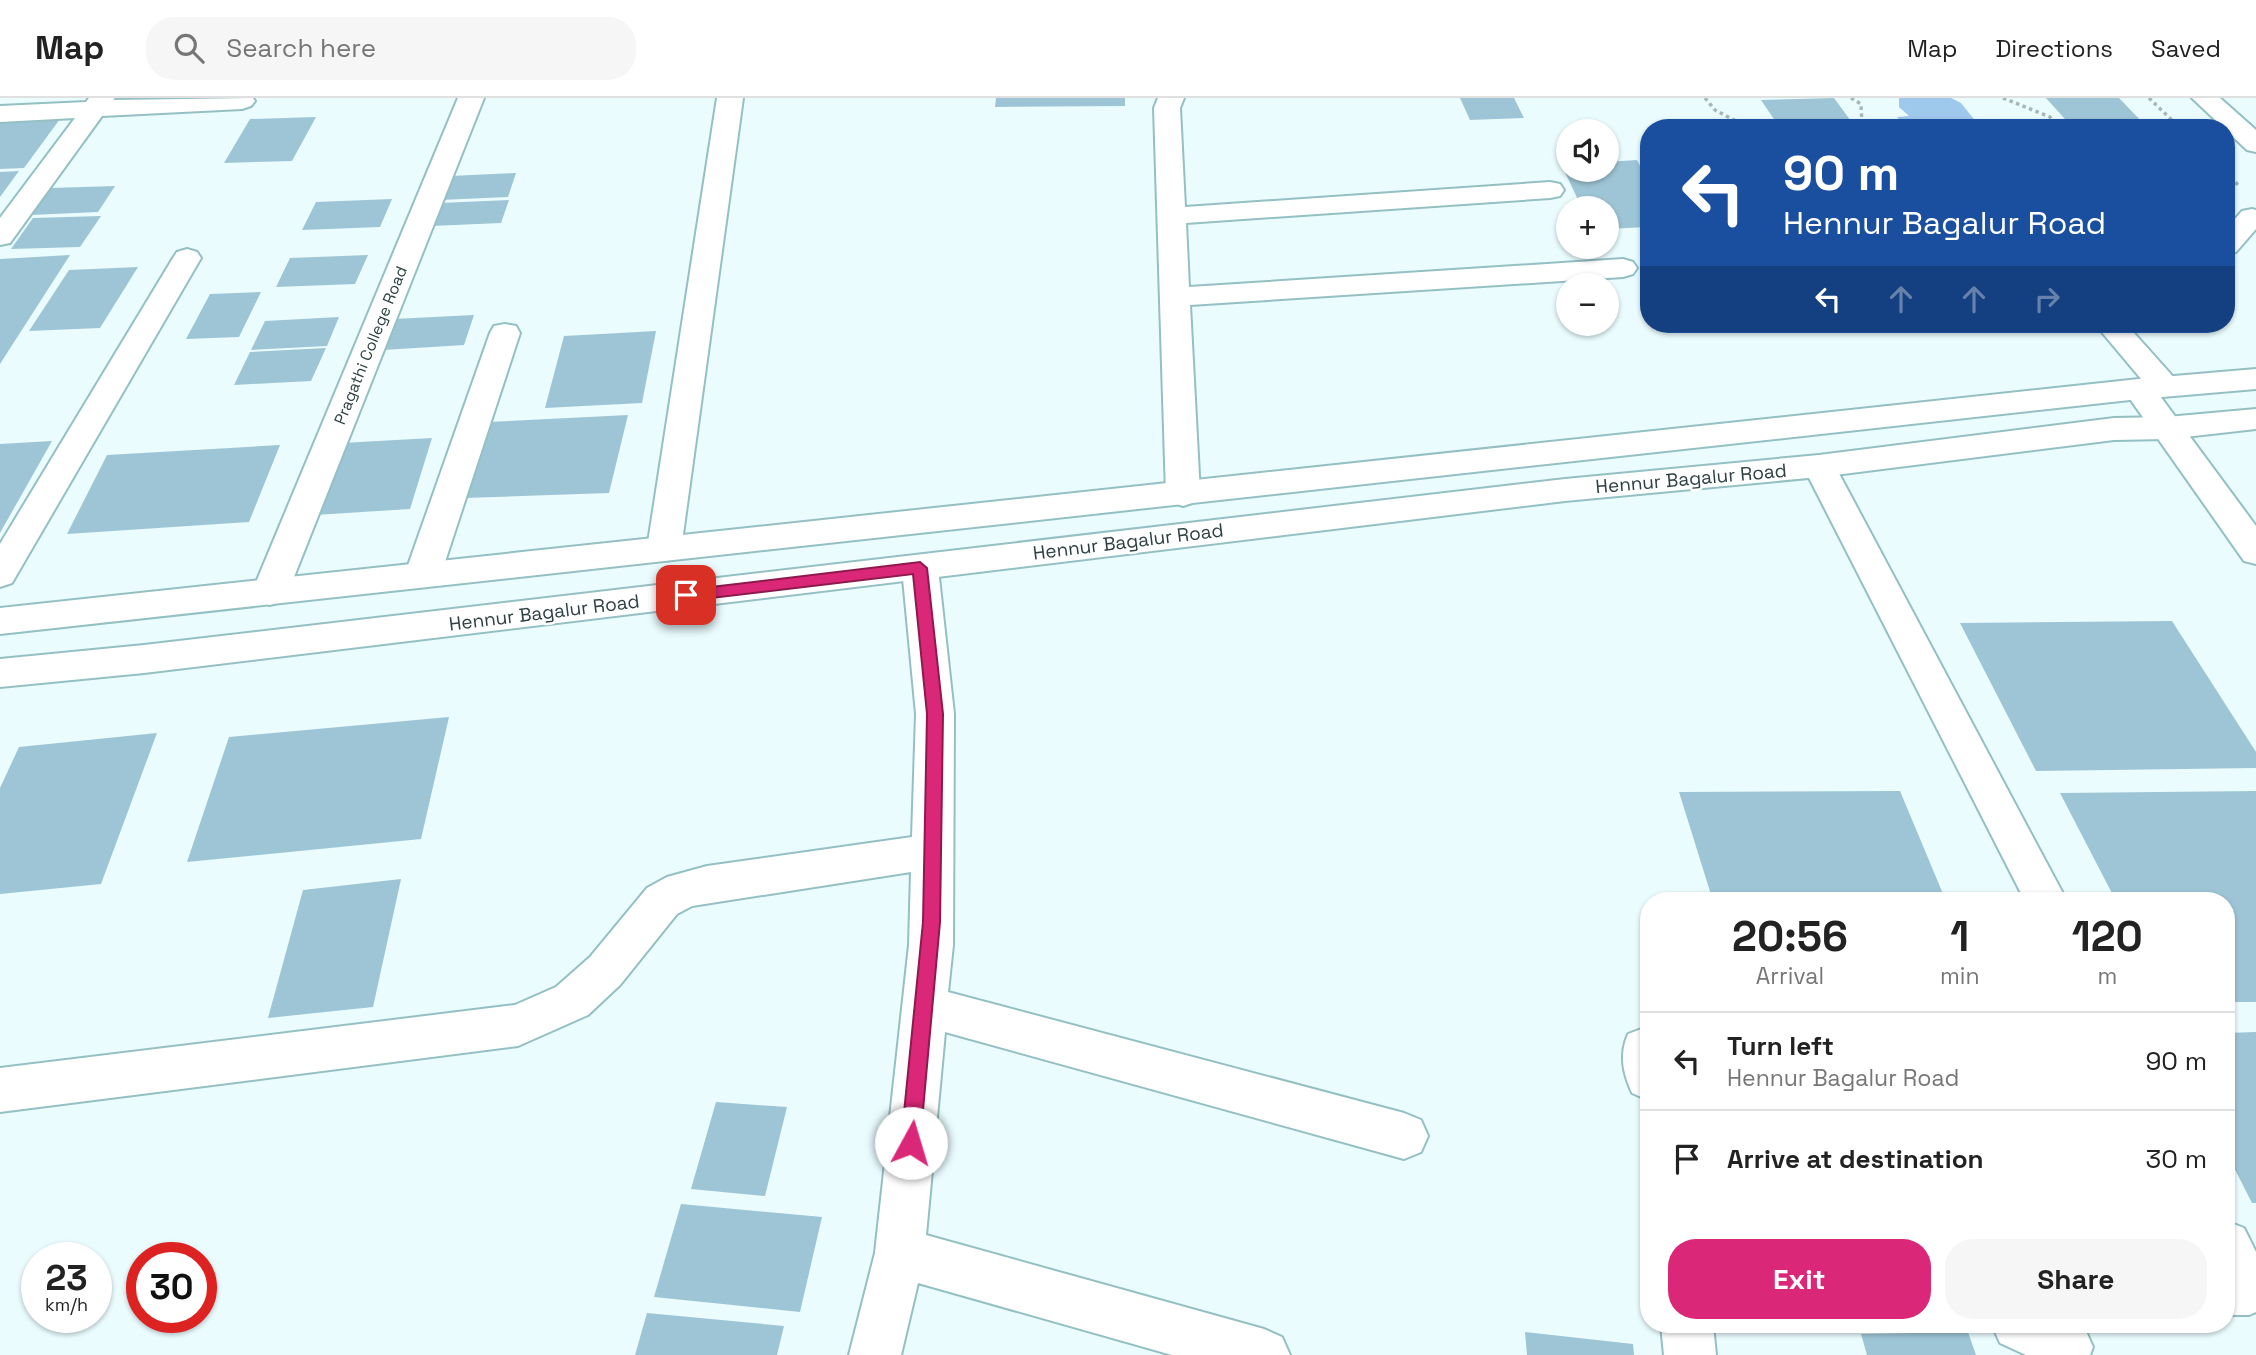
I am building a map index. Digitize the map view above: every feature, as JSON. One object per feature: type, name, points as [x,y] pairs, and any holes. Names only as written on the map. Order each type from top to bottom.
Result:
[{"type":"street","name":"Pragathi College Road","points":[[270,592],[471,98]]},
{"type":"street","points":[[664,549],[730,98]]},
{"type":"street","points":[[1171,98],[1167,108],[1183,494]]},
{"type":"street","points":[[2205,98],[2228,119]]},
{"type":"street","points":[[0,114],[98,104],[242,101]]},
{"type":"street","points":[[0,237],[98,104]]},
{"type":"street","points":[[2235,125],[2256,144]]},
{"type":"street","points":[[1171,216],[1550,190]]},
{"type":"street","points":[[2235,236],[2252,217]]},
{"type":"street","points":[[0,574],[187,258]]},
{"type":"street","points":[[1175,297],[1623,268]]},
{"type":"street","points":[[423,574],[505,333]]},
{"type":"street","points":[[2116,333],[2152,388],[2167,428],[2256,552]]},
{"type":"street","name":"Hennur Bagalur Road","points":[[0,621],[2152,388],[2256,379]]},
{"type":"street","name":"Hennur Bagalur Road","points":[[0,673],[145,659],[1565,490],[1819,466],[2114,429],[2167,428],[2256,419]]},
{"type":"street","points":[[1819,466],[2041,892]]},
{"type":"street","points":[[875,1355],[900,1253],[931,945],[935,714],[920,568]]},
{"type":"street","points":[[0,1090],[518,1025],[572,1001],[605,971],[662,901],[682,891],[706,884],[933,851]]},
{"type":"street","points":[[925,1006],[1404,1136]]},
{"type":"street","points":[[900,1253],[1264,1355]]},
{"type":"street","points":[[2235,1268],[2244,1290]]},
{"type":"street","points":[[1688,1333],[1690,1355]]},
{"type":"street","points":[[2041,1333],[2067,1342]]},
{"type":"path","points":[[1705,98],[1715,110],[1732,119]]},
{"type":"path","points":[[1851,98],[1861,104],[1862,119]]},
{"type":"path","points":[[2003,98],[2052,119]]},
{"type":"path","points":[[2149,98],[2171,119]]},
{"type":"water","points":[[1899,98],[1951,98],[1961,103],[1974,119],[1899,119],[1897,117],[1909,116],[1899,107]]},
{"type":"building","points":[[996,98],[1125,98],[1125,106],[995,107]]},
{"type":"building","points":[[1460,98],[1514,98],[1524,118],[1470,120]]},
{"type":"building","points":[[1834,98],[1849,119],[1774,119],[1761,100]]},
{"type":"building","points":[[2046,98],[2119,98],[2139,119],[2065,119]]},
{"type":"building","points":[[316,117],[292,161],[224,163],[250,119]]},
{"type":"building","points":[[60,119],[24,168],[0,169],[0,121]]},
{"type":"building","points":[[1637,160],[1640,166],[1640,227],[1619,228],[1619,196],[1576,196],[1570,182],[1619,182],[1619,161]]},
{"type":"building","points":[[19,171],[0,197],[0,172]]},
{"type":"building","points":[[516,173],[508,197],[440,200],[450,176]]},
{"type":"building","points":[[115,186],[98,212],[31,215],[51,188]]},
{"type":"building","points":[[392,199],[380,227],[302,230],[316,202]]},
{"type":"building","points":[[509,200],[501,223],[431,226],[440,203]]},
{"type":"building","points":[[101,216],[80,247],[11,249],[33,218]]},
{"type":"building","points":[[70,255],[0,364],[0,259]]},
{"type":"building","points":[[368,255],[355,284],[276,287],[290,258]]},
{"type":"building","points":[[138,267],[100,328],[29,331],[69,270]]},
{"type":"building","points":[[261,292],[239,337],[186,339],[210,294]]},
{"type":"building","points":[[474,315],[464,345],[383,350],[394,319]]},
{"type":"building","points":[[339,317],[327,346],[251,350],[265,321]]},
{"type":"building","points":[[656,331],[642,403],[545,408],[564,336]]},
{"type":"building","points":[[326,348],[311,381],[234,385],[250,352]]},
{"type":"building","points":[[628,415],[609,493],[464,498],[489,422]]},
{"type":"building","points":[[432,438],[410,509],[315,515],[342,443]]},
{"type":"building","points":[[52,441],[0,533],[0,444]]},
{"type":"building","points":[[280,445],[249,522],[67,534],[107,455]]},
{"type":"building","points":[[2172,621],[2256,752],[2256,768],[2036,771],[1960,623]]},
{"type":"building","points":[[449,717],[421,839],[187,862],[229,737]]},
{"type":"building","points":[[157,733],[101,884],[0,894],[0,788],[19,747]]},
{"type":"building","points":[[1900,791],[1942,892],[1710,892],[1679,792]]},
{"type":"building","points":[[2256,791],[2256,1002],[2235,1002],[2235,892],[2111,892],[2060,793]]},
{"type":"building","points":[[401,879],[373,1007],[268,1018],[303,890]]},
{"type":"building","points":[[2256,1032],[2256,1203],[2252,1203],[2235,1170],[2235,1033]]},
{"type":"building","points":[[716,1102],[787,1107],[765,1196],[691,1189]]},
{"type":"building","points":[[681,1204],[822,1217],[800,1312],[654,1297]]},
{"type":"building","points":[[647,1313],[784,1326],[777,1355],[635,1355]]},
{"type":"building","points":[[1525,1332],[1633,1344],[1634,1355],[1527,1355]]},
{"type":"building","points":[[1968,1333],[1976,1355],[1867,1355],[1861,1334]]},
{"type":"route","points":[[686,595],[920,568],[935,714],[932,922],[911,1143]]}]
